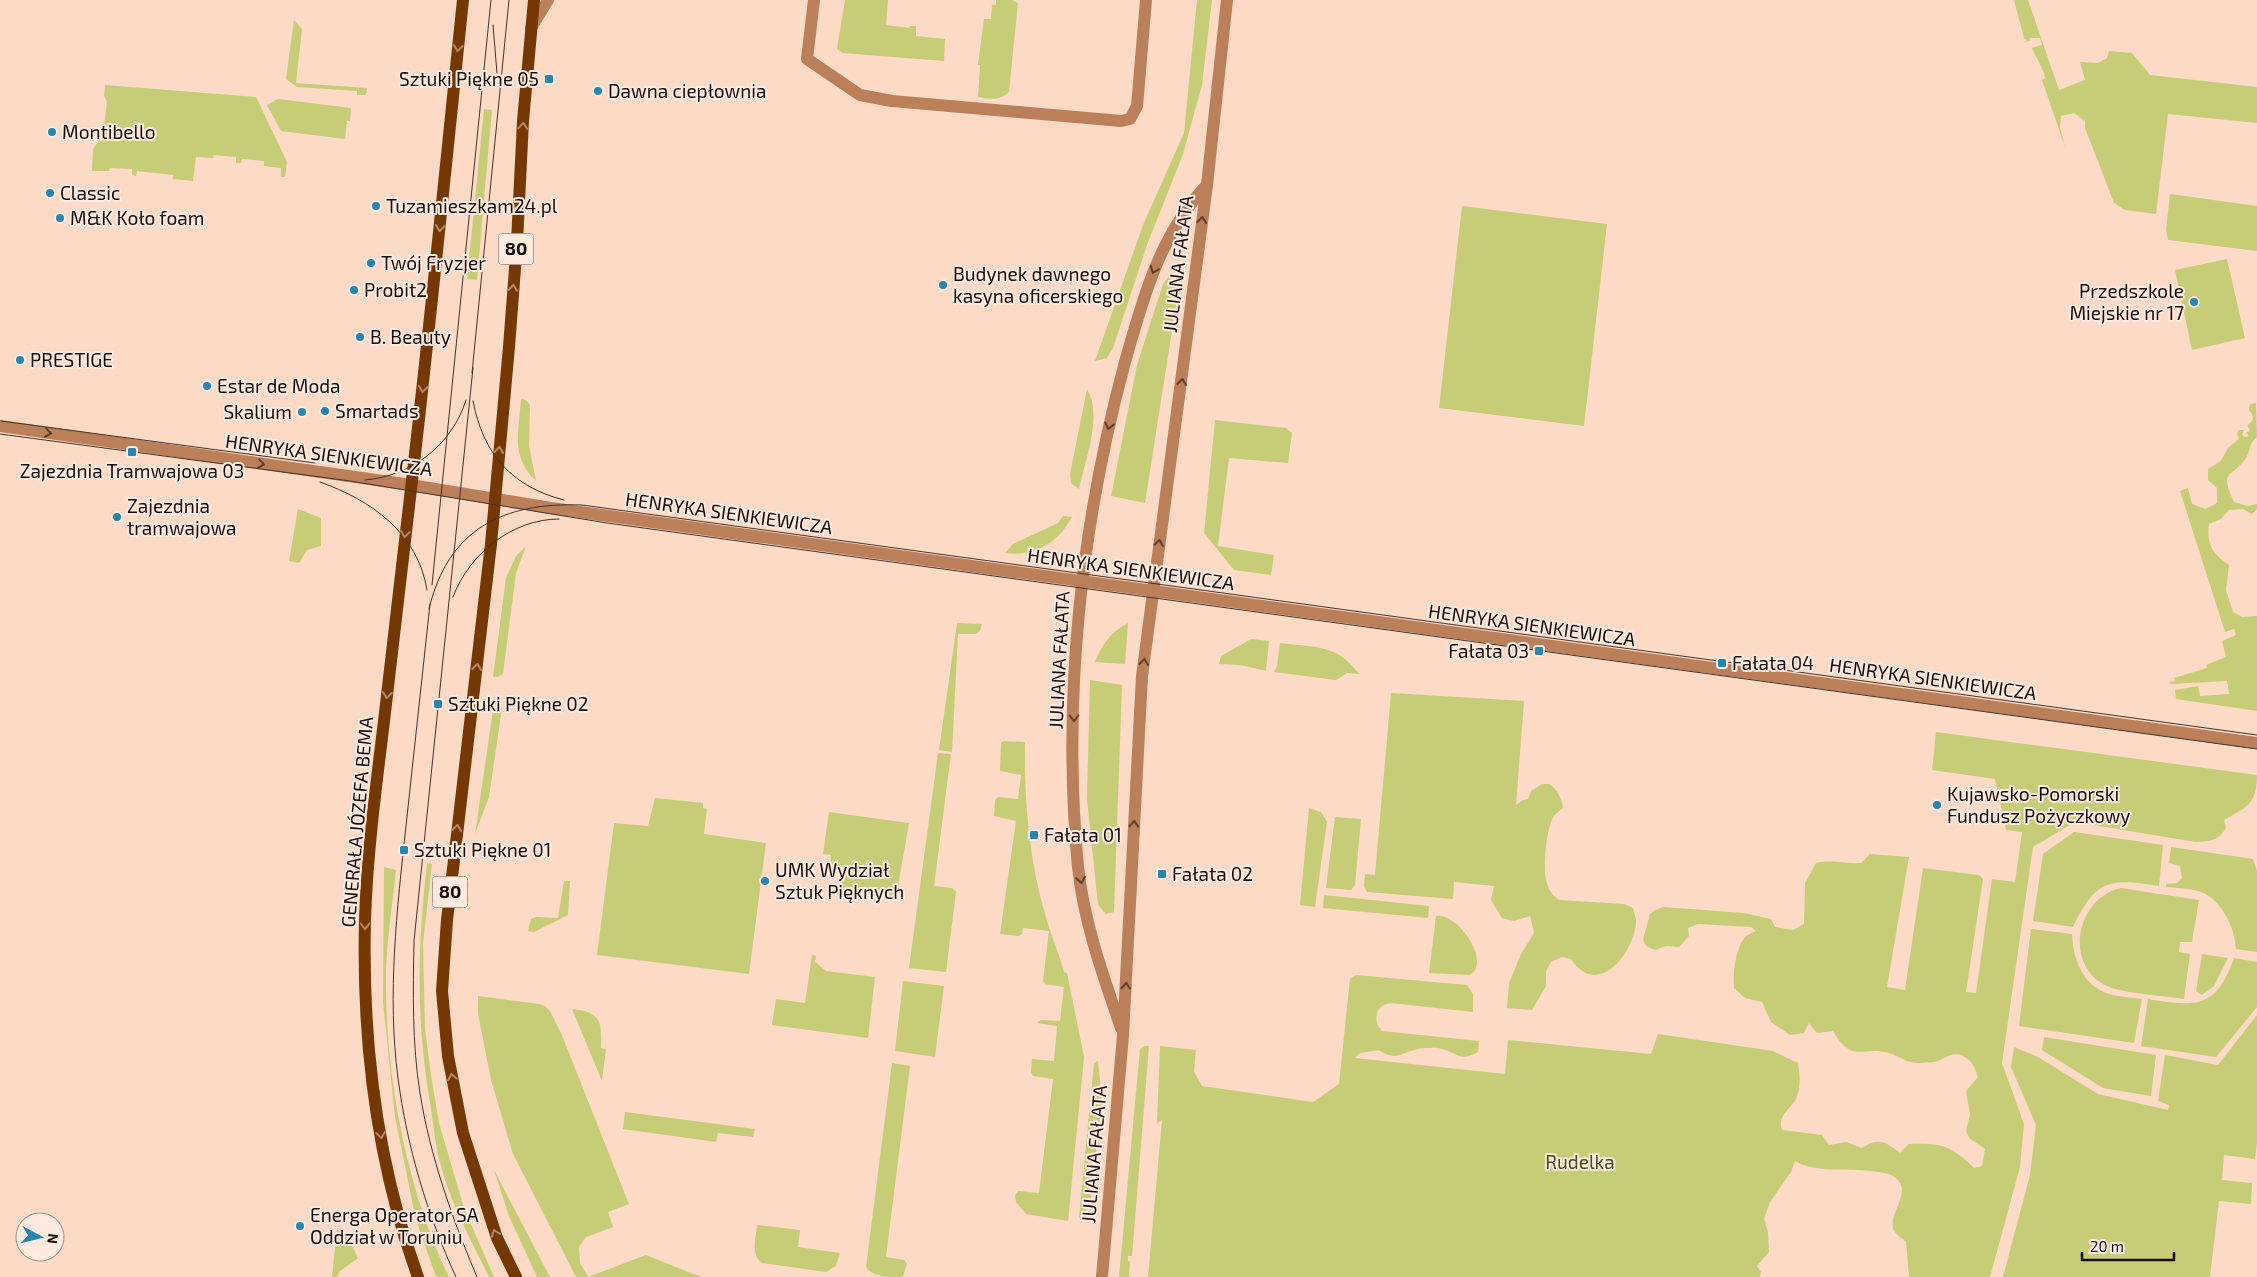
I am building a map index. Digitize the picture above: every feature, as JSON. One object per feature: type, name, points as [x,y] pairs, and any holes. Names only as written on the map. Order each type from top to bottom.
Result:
[{"type":"main road","name":"GENERAŁA JÓZEFA BEMA","points":[[418,1277],[407,1248],[383,1149],[370,1055],[366,1007],[365,920],[370,842],[411,485],[463,0]]},
{"type":"main road","name":"80","points":[[516,1277],[497,1238],[463,1133],[448,1056],[442,992],[446,920],[476,684],[494,498],[517,242],[523,121],[534,0]]},
{"type":"street","points":[[531,28],[548,0]]},
{"type":"street","points":[[814,0],[807,59],[860,95],[892,101],[1121,120],[1130,119],[1138,106],[1146,0]]},
{"type":"street","name":"JULIANA FAŁATA","points":[[1102,1277],[1123,1035],[1142,676],[1207,185],[1227,0]]},
{"type":"street","name":"JULIANA FAŁATA","points":[[1123,1035],[1092,942],[1078,868],[1073,775],[1074,669],[1092,507],[1112,413],[1146,292],[1161,251],[1181,215],[1207,185]]},
{"type":"street","name":"HENRYKA SIENKIEWICZA","points":[[0,426],[1153,591],[2257,743]]},
{"type":"green space","points":[[845,0],[888,0],[886,25],[909,28],[910,26],[916,26],[916,36],[945,39],[944,61],[843,53],[837,49]]},
{"type":"green space","points":[[996,0],[1012,0],[1018,3],[1009,92],[1002,97],[991,99],[978,97],[980,65],[978,65],[984,19],[991,19],[992,5],[996,5]]},
{"type":"green space","points":[[1197,0],[1212,0],[1202,85],[1183,154],[1147,245],[1113,348],[1107,358],[1095,361],[1143,225],[1184,133]]},
{"type":"green space","points":[[2014,0],[2028,0],[2059,90],[2085,80],[2080,62],[2098,63],[2107,58],[2109,51],[2132,53],[2150,75],[2257,87],[2257,123],[2168,114],[2156,214],[2125,210],[2114,203],[2085,128],[2085,121],[2074,113],[2061,116],[2060,127],[2065,147],[2042,80],[2045,78],[2042,67],[2032,48],[2042,45],[2040,38],[2030,38],[2030,41],[2025,42],[2027,40],[2024,38]]},
{"type":"green space","points":[[294,20],[302,29],[296,83],[367,88],[366,95],[357,95],[357,91],[297,87],[286,79]]},
{"type":"green space","points":[[105,85],[256,97],[287,162],[285,177],[281,177],[281,168],[264,166],[264,161],[242,159],[241,163],[236,163],[236,157],[214,155],[213,158],[196,157],[193,181],[173,179],[173,175],[137,171],[136,176],[132,175],[132,169],[110,168],[109,171],[92,171],[93,149],[103,134],[107,102],[104,95]]},
{"type":"green space","points":[[278,99],[351,108],[345,139],[281,131],[267,105]]},
{"type":"green space","points":[[484,109],[492,110],[477,280],[467,279]]},
{"type":"green space","points":[[2170,194],[2257,206],[2257,251],[2168,240],[2166,230]]},
{"type":"green space","points":[[1462,206],[1607,224],[1584,426],[1439,408]]},
{"type":"green space","points":[[2227,259],[2245,338],[2192,350],[2175,270]]},
{"type":"green space","points":[[1170,275],[1178,279],[1176,305],[1145,503],[1111,496],[1137,365],[1163,284]]},
{"type":"green space","points":[[1087,389],[1093,412],[1093,425],[1079,489],[1071,483],[1070,474]]},
{"type":"green space","points":[[521,399],[526,400],[530,405],[529,446],[536,481],[528,472],[519,453],[518,433]]},
{"type":"green space","points":[[2256,403],[2257,437],[2241,465],[2227,479],[2227,484],[2234,502],[2248,506],[2257,504],[2257,509],[2252,514],[2243,509],[2229,510],[2221,519],[2209,524],[2208,531],[2210,543],[2215,553],[2229,565],[2226,590],[2233,612],[2242,617],[2257,616],[2257,711],[2176,699],[2175,690],[2198,686],[2200,696],[2229,694],[2227,681],[2171,684],[2169,682],[2175,681],[2174,678],[2207,668],[2206,665],[2226,657],[2222,641],[2236,635],[2234,629],[2225,632],[2180,491],[2188,488],[2192,504],[2206,509],[2217,503],[2217,488],[2208,480],[2208,469],[2221,461],[2228,448],[2239,439],[2237,433],[2239,430],[2244,430],[2242,434],[2244,437],[2249,436],[2246,432],[2249,432],[2250,429],[2247,426],[2253,420],[2249,410],[2250,404]]},
{"type":"green space","points":[[1215,420],[1286,428],[1292,433],[1288,463],[1229,458],[1218,546],[1274,555],[1271,575],[1234,570],[1204,533]]},
{"type":"green space","points":[[298,509],[321,518],[321,546],[307,550],[299,563],[289,561]]},
{"type":"green space","points":[[1063,516],[1072,517],[1053,541],[1026,553],[1005,553],[1013,544],[1058,523]]},
{"type":"green space","points":[[526,546],[516,573],[503,674],[493,677],[506,578],[516,556]]},
{"type":"green space","points":[[957,623],[982,624],[980,631],[976,634],[958,634],[952,752],[939,750]]},
{"type":"green space","points":[[1128,623],[1125,664],[1095,662],[1108,639]]},
{"type":"green space","points":[[1251,639],[1269,641],[1266,671],[1240,665],[1219,664],[1221,656]]},
{"type":"green space","points":[[1280,643],[1314,647],[1333,652],[1342,657],[1359,674],[1347,673],[1336,680],[1274,672],[1277,666]]},
{"type":"green space","points":[[1090,680],[1122,685],[1114,912],[1106,914],[1098,905],[1087,799]]},
{"type":"green space","points":[[1391,693],[1524,701],[1516,805],[1528,799],[1531,791],[1542,784],[1549,784],[1557,791],[1560,797],[1563,808],[1555,815],[1551,822],[1545,857],[1546,881],[1551,892],[1559,900],[1624,904],[1633,908],[1636,921],[1633,935],[1621,959],[1612,968],[1602,974],[1592,975],[1581,970],[1571,959],[1562,957],[1551,962],[1546,971],[1546,986],[1532,1010],[1507,1008],[1509,983],[1521,954],[1534,933],[1530,916],[1514,921],[1502,918],[1491,900],[1494,886],[1454,882],[1453,899],[1367,892],[1364,886],[1365,874],[1375,875]]},
{"type":"green space","points":[[495,696],[500,701],[502,708],[489,797],[475,834]]},
{"type":"green space","name":"Rudelka","points":[[1936,732],[2257,775],[2257,785],[2253,799],[2245,808],[2224,820],[2226,828],[2214,840],[2196,842],[2075,822],[2033,847],[2002,1063],[2024,1124],[2020,1167],[1990,1277],[1909,1277],[1906,1242],[1893,1228],[1894,1215],[1902,1194],[1899,1182],[1891,1175],[1885,1173],[1813,1168],[1795,1161],[1791,1172],[1770,1202],[1764,1219],[1768,1232],[1769,1252],[1757,1266],[1761,1272],[1760,1277],[1148,1277],[1162,1120],[1157,1123],[1160,1046],[1196,1050],[1194,1072],[1202,1086],[1313,1102],[1339,1084],[1350,979],[1356,975],[1467,985],[1473,994],[1473,1012],[1391,1003],[1383,1005],[1379,1010],[1377,1024],[1382,1031],[1479,1041],[1478,1052],[1463,1057],[1434,1048],[1419,1049],[1397,1056],[1386,1054],[1379,1050],[1360,1053],[1355,1058],[1505,1074],[1508,1040],[1651,1054],[1658,1034],[1773,1051],[1798,1063],[1798,1095],[1781,1120],[1782,1130],[1822,1135],[1829,1145],[1846,1142],[1862,1148],[1873,1143],[1882,1142],[1900,1153],[1909,1144],[1938,1145],[1959,1154],[1974,1168],[1982,1166],[1985,1149],[1969,1138],[1966,1131],[1970,1114],[1966,1091],[1978,1077],[1973,1065],[1966,1058],[1952,1055],[1936,1062],[1917,1063],[1879,1051],[1852,1051],[1846,1048],[1833,1031],[1817,1033],[1809,1023],[1804,1033],[1790,1035],[1771,1022],[1762,1002],[1745,998],[1734,988],[1734,968],[1737,954],[1745,937],[1756,931],[1751,927],[1698,924],[1688,928],[1689,936],[1679,947],[1666,946],[1655,950],[1646,946],[1643,940],[1650,914],[1663,907],[1744,913],[1771,919],[1775,927],[1793,930],[1804,924],[1805,883],[1816,863],[1827,861],[1861,863],[1870,854],[1909,857],[1887,987],[1905,990],[1923,868],[1979,875],[1983,879],[1966,992],[1976,993],[1992,879],[2015,882],[2022,832],[2006,830],[1995,779],[1932,770]]},
{"type":"green space","points":[[1004,741],[1025,742],[1025,786],[1035,874],[1048,924],[1064,972],[1067,973],[1084,1057],[1068,1221],[1026,1214],[1016,1202],[1015,1195],[1018,1191],[1039,1193],[1053,1079],[1033,1076],[1031,1072],[1032,1059],[1054,1061],[1057,1026],[1037,1023],[1041,1020],[1060,1021],[1064,987],[1045,984],[1043,981],[1049,931],[1023,928],[1022,934],[1019,936],[1000,934],[1016,821],[994,816],[995,800],[998,797],[1018,799],[1021,775],[1000,771],[1001,743]]},
{"type":"green space","points":[[938,753],[951,754],[934,886],[952,888],[956,892],[946,972],[909,968]]},
{"type":"green space","points":[[655,798],[703,803],[703,808],[707,809],[704,834],[766,843],[749,974],[597,955],[614,823],[648,826]]},
{"type":"green space","points":[[1309,808],[1321,812],[1327,822],[1315,907],[1300,905]]},
{"type":"green space","points":[[829,812],[909,823],[896,898],[839,889],[844,867],[830,864],[831,855],[823,854]]},
{"type":"green space","points":[[1335,817],[1361,819],[1355,885],[1351,890],[1326,888]]},
{"type":"green space","points":[[2074,832],[2163,845],[2159,886],[2128,882],[2106,886],[2089,899],[2073,927],[2033,921],[2043,854]]},
{"type":"green space","points":[[2171,847],[2253,859],[2257,871],[2257,952],[2236,949],[2233,932],[2226,916],[2215,901],[2208,896],[2201,892],[2183,888],[2166,887],[2166,884],[2177,883],[2182,878],[2180,866],[2169,863]]},
{"type":"green space","points":[[427,863],[432,864],[423,943],[425,1029],[431,1075],[439,1123],[464,1208],[494,1277],[489,1277],[455,1207],[438,1156],[426,1077],[421,1016],[421,926]]},
{"type":"green space","points":[[384,867],[396,870],[386,975],[387,1026],[396,1100],[411,1174],[422,1210],[449,1277],[436,1277],[416,1220],[395,1117],[383,1002]]},
{"type":"green space","points":[[564,881],[570,881],[568,915],[534,932],[528,931],[531,919],[536,917],[558,918]]},
{"type":"green space","points":[[2121,888],[2199,900],[2192,942],[2180,942],[2179,952],[2190,954],[2184,999],[2132,992],[2107,986],[2093,976],[2084,963],[2080,948],[2085,918],[2094,905],[2106,894]]},
{"type":"green space","points":[[1324,895],[1429,906],[1428,918],[1323,908]]},
{"type":"green space","points":[[1436,916],[1444,917],[1453,922],[1462,929],[1469,939],[1477,960],[1476,969],[1470,975],[1429,973]]},
{"type":"green space","points":[[2031,929],[2072,934],[2076,960],[2089,982],[2108,994],[2142,999],[2134,1043],[2019,1026]]},
{"type":"green space","points":[[2202,954],[2228,958],[2214,986],[2202,995],[2196,991]]},
{"type":"green space","points":[[812,955],[816,956],[815,962],[826,971],[875,977],[868,1038],[772,1025],[776,999],[805,1003]]},
{"type":"green space","points":[[2234,958],[2257,962],[2257,1007],[2216,1057],[2141,1046],[2148,999],[2179,1003],[2202,1001],[2220,987]]},
{"type":"green space","points":[[903,981],[944,986],[935,1057],[895,1051]]},
{"type":"green space","points":[[478,996],[539,1004],[545,1006],[550,1011],[561,1033],[629,1204],[608,1212],[613,1227],[586,1237],[579,1247],[580,1263],[588,1277],[576,1277],[513,1154],[491,1080],[478,1014]]},
{"type":"green space","points":[[572,1009],[594,1015],[600,1024],[601,1048],[606,1049],[602,1081]]},
{"type":"green space","points":[[2257,1015],[2257,1143],[2255,1159],[2224,1155],[2222,1180],[2252,1183],[2251,1204],[2219,1201],[2210,1277],[2003,1277],[2030,1175],[2036,1125],[2011,1067],[2014,1047],[2038,1057],[2098,1094],[2168,1110],[2169,1105],[2158,1101],[2165,1055],[2218,1065]]},
{"type":"green space","points":[[2044,1037],[2156,1055],[2151,1096],[2103,1088],[2042,1050]]},
{"type":"green space","points":[[1149,1046],[1132,1256],[1128,1256],[1128,1261],[1130,1262],[1129,1277],[1119,1277],[1140,1049]]},
{"type":"green space","points":[[1098,1061],[1102,1100],[1091,1199],[1085,1214],[1079,1218],[1094,1063]]},
{"type":"green space","points":[[892,1063],[910,1066],[886,1257],[904,1260],[907,1264],[903,1277],[876,1275],[866,1267]]},
{"type":"green space","points":[[625,1112],[755,1129],[753,1137],[718,1133],[716,1142],[623,1129]]},
{"type":"green space","points":[[494,1170],[550,1277],[537,1277],[509,1216]]},
{"type":"green space","points":[[757,1225],[800,1230],[798,1247],[840,1253],[836,1266],[826,1272],[762,1263],[758,1260],[755,1251]]},
{"type":"green space","points":[[337,1230],[344,1230],[358,1258],[339,1272],[337,1277],[332,1277]]},
{"type":"green space","points":[[646,1255],[701,1277],[588,1277]]},
{"type":"tram line","points":[[432,585],[491,0]]},
{"type":"tram line","points":[[472,373],[509,0]]},
{"type":"tram line","points":[[493,25],[497,73]]},
{"type":"tram line","points":[[473,368],[414,941],[413,998],[417,1074],[424,1117],[451,1209],[477,1277]]},
{"type":"tram line","points":[[365,480],[399,472],[414,465],[428,455],[451,431],[460,416],[466,400]]},
{"type":"tram line","points":[[473,401],[484,437],[492,452],[503,466],[529,487],[564,500]]},
{"type":"tram line","points":[[1,421],[315,463]]},
{"type":"tram line","points":[[0,434],[350,481],[607,523],[2257,749]]},
{"type":"tram line","points":[[320,482],[357,498],[389,521],[414,552],[422,570],[427,590]]},
{"type":"tram line","points":[[429,609],[438,581],[450,559],[465,540],[483,526],[504,515],[527,509],[554,505],[582,505],[2257,735]]},
{"type":"tram line","points":[[453,597],[460,581],[470,567],[481,553],[494,542],[509,532],[525,525],[559,519]]},
{"type":"tram line","points":[[430,604],[399,889],[394,952],[393,1015],[398,1078],[413,1155],[427,1205],[456,1277]]},
{"type":"place","name":"Sztuki Piękne 05","points":[[549,79]]},
{"type":"place","name":"Dawna ciepłownia","points":[[598,91]]},
{"type":"place","name":"Montibello","points":[[52,132]]},
{"type":"place","name":"Classic","points":[[50,193]]},
{"type":"place","name":"Tuzamieszkam24.pl","points":[[376,206]]},
{"type":"place","name":"M&K Koło foam","points":[[60,218]]},
{"type":"place","name":"Twój Fryzjer","points":[[371,263]]},
{"type":"place","name":"Budynek dawnego kasyna oficerskiego","points":[[943,285]]},
{"type":"place","name":"Probit2","points":[[354,290]]},
{"type":"place","name":"Przedszkole Miejskie nr 17","points":[[2194,302]]},
{"type":"place","name":"B. Beauty","points":[[360,337]]},
{"type":"place","name":"PRESTIGE","points":[[20,360]]},
{"type":"place","name":"Estar de Moda","points":[[207,386]]},
{"type":"place","name":"Smartads","points":[[325,411]]},
{"type":"place","name":"Skalium","points":[[302,412]]},
{"type":"place","name":"Zajezdnia Tramwajowa 03","points":[[132,452]]},
{"type":"place","name":"Zajezdnia tramwajowa","points":[[117,517]]},
{"type":"place","name":"Fałata 03","points":[[1539,651]]},
{"type":"place","name":"Fałata 04","points":[[1722,663]]},
{"type":"place","name":"Sztuki Piękne 02","points":[[438,704]]},
{"type":"place","name":"Kujawsko-Pomorski Fundusz Pożyczkowy","points":[[1937,805]]},
{"type":"place","name":"Fałata 01","points":[[1034,835]]},
{"type":"place","name":"Sztuki Piękne 01","points":[[404,850]]},
{"type":"place","name":"Fałata 02","points":[[1162,874]]},
{"type":"place","name":"UMK Wydział Sztuk Pięknych","points":[[765,881]]},
{"type":"place","name":"Energa Operator SA Oddział w Toruniu","points":[[300,1226]]}]
